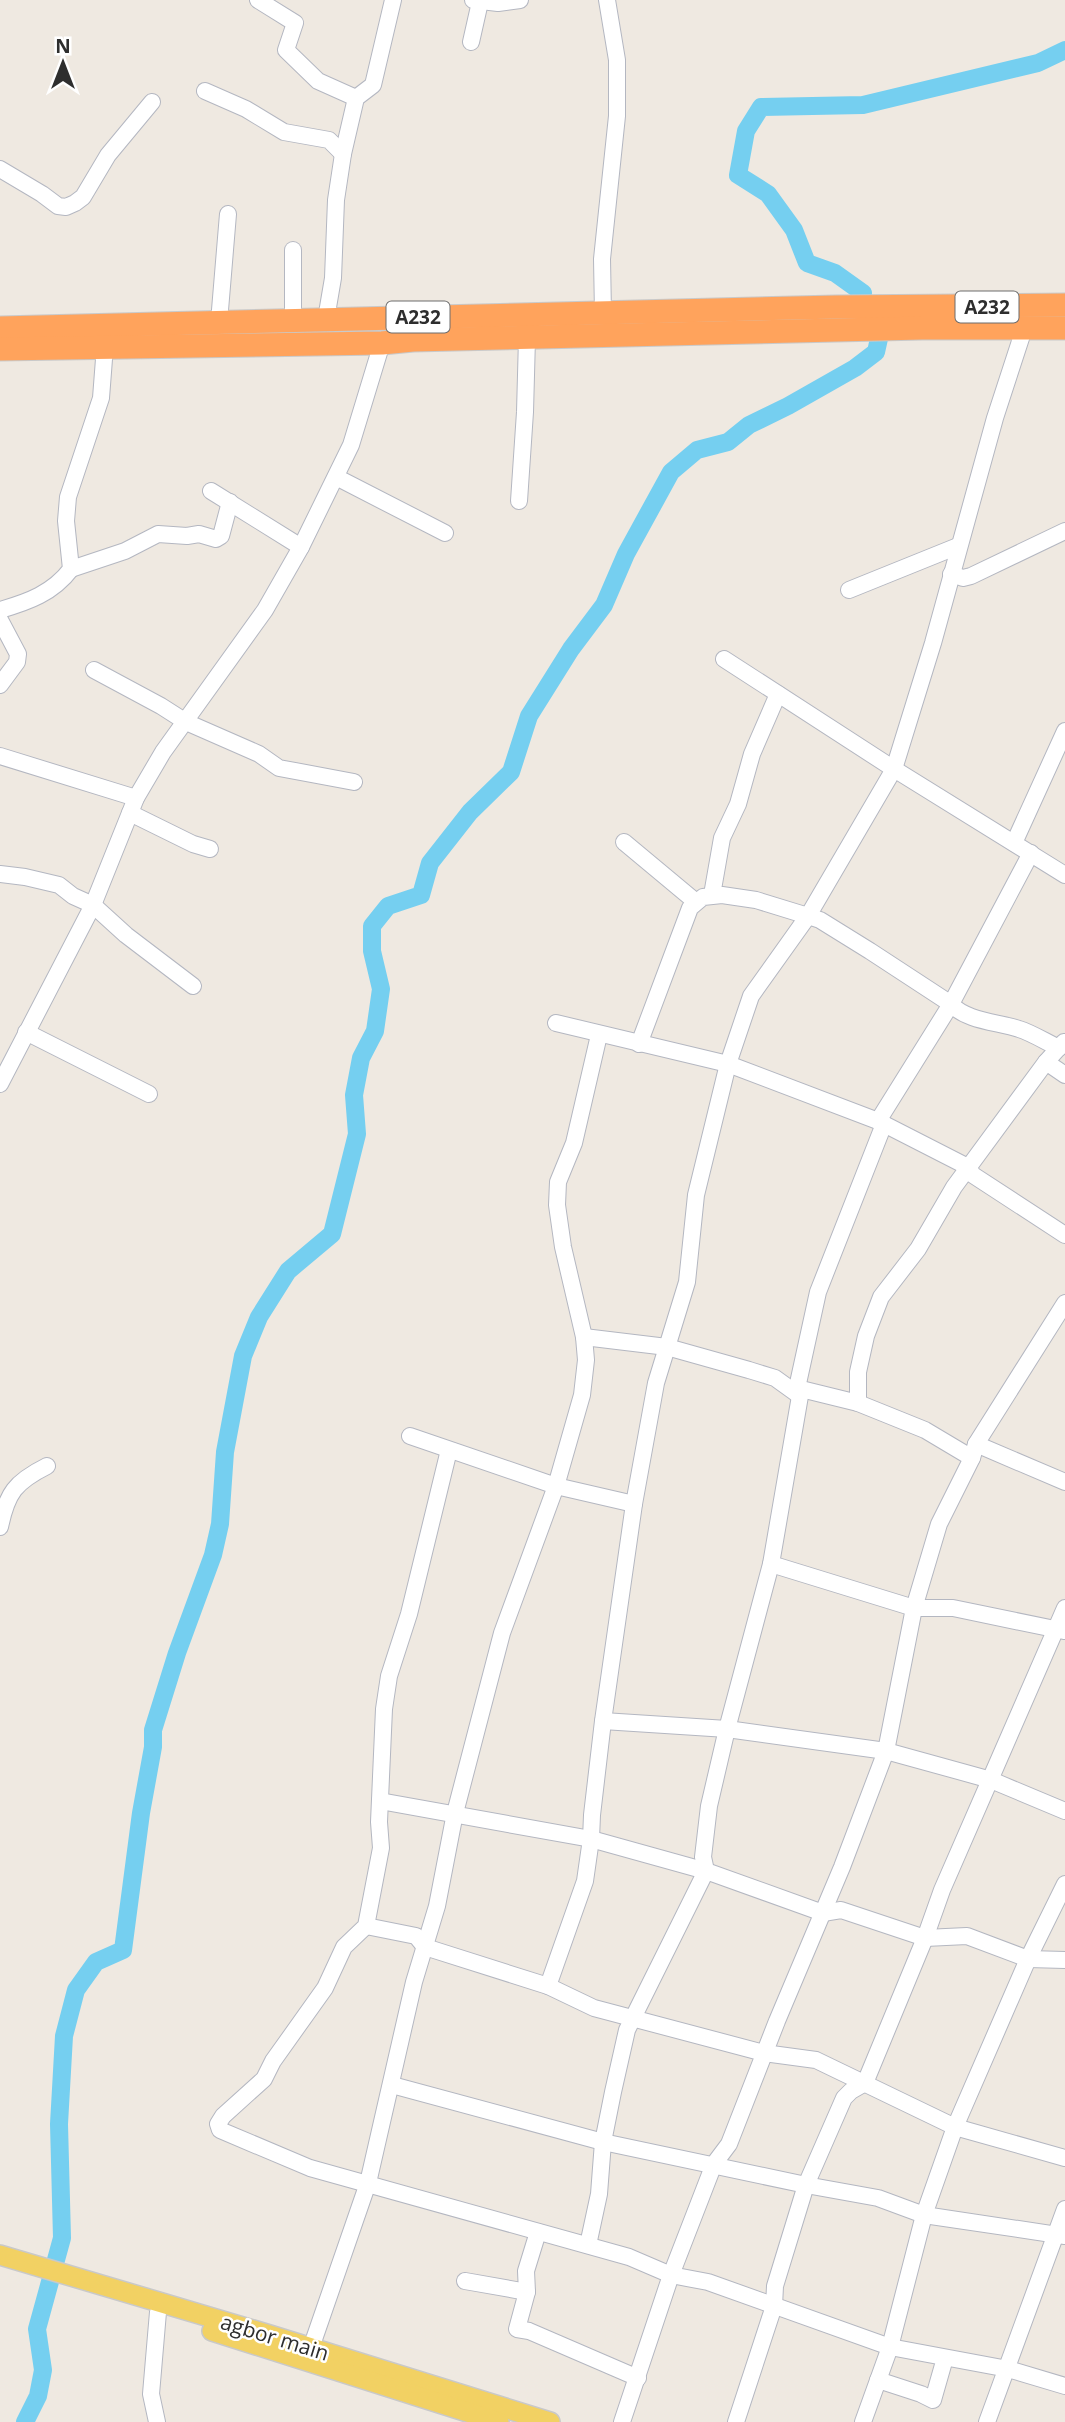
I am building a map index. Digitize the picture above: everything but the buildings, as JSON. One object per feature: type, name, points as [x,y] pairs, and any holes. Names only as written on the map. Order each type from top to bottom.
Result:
[{"type":"highway","name":"A232","points":[[0,349],[382,344],[477,328],[603,313],[836,307],[1065,306]]},
{"type":"highway","name":"A232","points":[[0,328],[326,319],[477,328],[527,338],[810,330],[1065,328]]},
{"type":"main road","name":"agbor main","points":[[0,2255],[14,2268],[267,2341],[499,2422]]},
{"type":"main road","name":"agbor main","points":[[62,2280],[158,2312],[267,2341],[312,2348],[550,2422]]},
{"type":"street","points":[[258,0],[295,23],[286,50],[318,81],[356,98]]},
{"type":"street","points":[[326,319],[333,278],[334,212],[343,154],[356,98],[373,85],[393,0]]},
{"type":"street","points":[[471,42],[476,1],[520,0]]},
{"type":"street","points":[[603,313],[602,259],[618,116],[617,60],[607,0]]},
{"type":"street","points":[[205,91],[246,108],[284,132],[329,140],[343,154]]},
{"type":"street","points":[[0,169],[58,206],[66,207],[83,197],[108,155],[152,102]]},
{"type":"street","points":[[219,322],[228,214]]},
{"type":"street","points":[[293,250],[293,321]]},
{"type":"street","points":[[548,1986],[585,1881],[592,1839],[592,1815],[603,1721],[634,1504],[656,1383],[687,1282],[696,1195],[727,1064],[751,996],[808,916],[894,769],[933,643],[995,418],[1024,329]]},
{"type":"street","points":[[519,501],[527,338]]},
{"type":"street","points":[[0,1084],[93,905],[133,805],[163,752],[265,610],[302,547],[351,445],[382,344]]},
{"type":"street","points":[[71,569],[66,521],[68,497],[101,398],[106,346]]},
{"type":"street","points":[[336,477],[445,533]]},
{"type":"street","points":[[211,491],[302,547]]},
{"type":"street","points":[[0,610],[33,600],[51,589],[71,569],[125,551],[158,534],[187,537],[199,534],[216,539],[220,536],[230,502]]},
{"type":"street","points":[[951,574],[963,578],[971,576],[1065,531]]},
{"type":"street","points":[[849,590],[958,546]]},
{"type":"street","points":[[0,620],[18,654],[18,662],[0,685]]},
{"type":"street","points":[[724,659],[1065,875]]},
{"type":"street","points":[[94,670],[186,722],[259,754],[279,768],[354,782]]},
{"type":"street","points":[[712,895],[722,838],[737,804],[752,754],[778,694]]},
{"type":"street","points":[[1014,843],[1065,731]]},
{"type":"street","points":[[0,756],[133,805],[193,845],[210,849]]},
{"type":"street","points":[[624,842],[696,902]]},
{"type":"street","points":[[588,2245],[599,2194],[603,2142],[628,2029],[705,1871],[703,1857],[709,1806],[726,1729],[771,1564],[799,1385],[818,1292],[881,1122],[951,1004],[1031,853]]},
{"type":"street","points":[[0,874],[59,885],[73,896],[93,905],[126,935],[193,986]]},
{"type":"street","points":[[639,1044],[690,908],[696,902],[712,895],[756,900],[820,920],[958,1010],[1062,1044],[968,1167],[918,1249],[881,1297],[866,1336],[858,1371],[858,1403]]},
{"type":"street","points":[[556,1023],[727,1064],[881,1122],[968,1167],[974,1175],[1065,1235]]},
{"type":"street","points":[[26,1032],[149,1094]]},
{"type":"street","points":[[312,2348],[368,2183],[414,1982],[437,1906],[455,1813],[502,1633],[556,1486],[582,1395],[586,1360],[584,1337],[563,1247],[557,1205],[558,1182],[574,1143],[599,1035]]},
{"type":"street","points":[[1046,1062],[1065,1075]]},
{"type":"street","points":[[622,2422],[671,2275],[714,2164],[729,2144],[886,1751],[914,1608],[939,1524],[974,1451],[1065,1303]]},
{"type":"street","points":[[584,1337],[667,1347],[799,1385],[858,1403],[974,1451],[1065,1482]]},
{"type":"street","points":[[775,1378],[799,1385]]},
{"type":"street","points":[[411,1436],[556,1486],[634,1504]]},
{"type":"street","points":[[449,1450],[410,1614],[389,1676],[384,1709],[381,1847],[366,1926],[344,1947],[325,1989],[272,2061],[264,2079],[223,2116],[218,2124],[220,2130],[310,2168],[629,2257],[671,2275],[708,2282],[890,2347],[1008,2369],[1065,2386]]},
{"type":"street","points":[[0,1527],[6,1500],[11,1493],[26,1478],[47,1466]]},
{"type":"street","points":[[771,1564],[914,1608],[953,1608],[1060,1630]]},
{"type":"street","points":[[736,2422],[774,2306],[775,2286],[806,2185],[844,2098],[865,2083],[942,1890],[1060,1630],[1065,1608]]},
{"type":"street","points":[[603,1721],[726,1729],[886,1751],[990,1780],[1065,1811]]},
{"type":"street","points":[[380,1801],[592,1839],[705,1871],[823,1913],[841,1910],[925,1938],[967,1936],[1028,1958],[1065,1960]]},
{"type":"street","points":[[863,2422],[890,2347],[924,2215],[955,2127],[1028,1958],[1065,1884]]},
{"type":"street","points":[[366,1926],[416,1936],[425,1947],[548,1986],[594,2008],[764,2053],[816,2060],[955,2127],[1065,2158]]},
{"type":"street","points":[[391,2085],[603,2142],[878,2198],[924,2215],[1061,2235]]},
{"type":"street","points":[[987,2422],[1061,2235],[1065,2210]]},
{"type":"street","points":[[538,2231],[526,2271],[527,2292],[517,2329],[529,2331],[638,2378]]},
{"type":"street","points":[[465,2281],[527,2292]]},
{"type":"street","points":[[158,2312],[151,2394],[158,2422]]},
{"type":"street","points":[[878,2380],[921,2393],[933,2400],[945,2358]]},
{"type":"waterway","points":[[25,2422],[38,2396],[43,2370],[37,2329],[62,2238],[59,2124],[64,2036],[76,1990],[96,1962],[123,1950],[141,1813],[153,1747],[153,1730],[177,1653],[213,1555],[220,1524],[225,1452],[243,1356],[259,1317],[288,1271],[332,1234],[357,1134],[354,1095],[361,1058],[375,1031],[381,989],[372,951],[372,926],[388,906],[421,895],[430,863],[470,812],[511,772],[529,716],[571,649],[604,605],[626,554],[671,472],[697,450],[728,442],[749,425],[855,368],[876,352],[882,325],[857,306],[863,293],[835,273],[807,263],[794,230],[768,194],[738,175],[746,131],[761,107],[863,105],[1038,63],[1065,50]]}]
